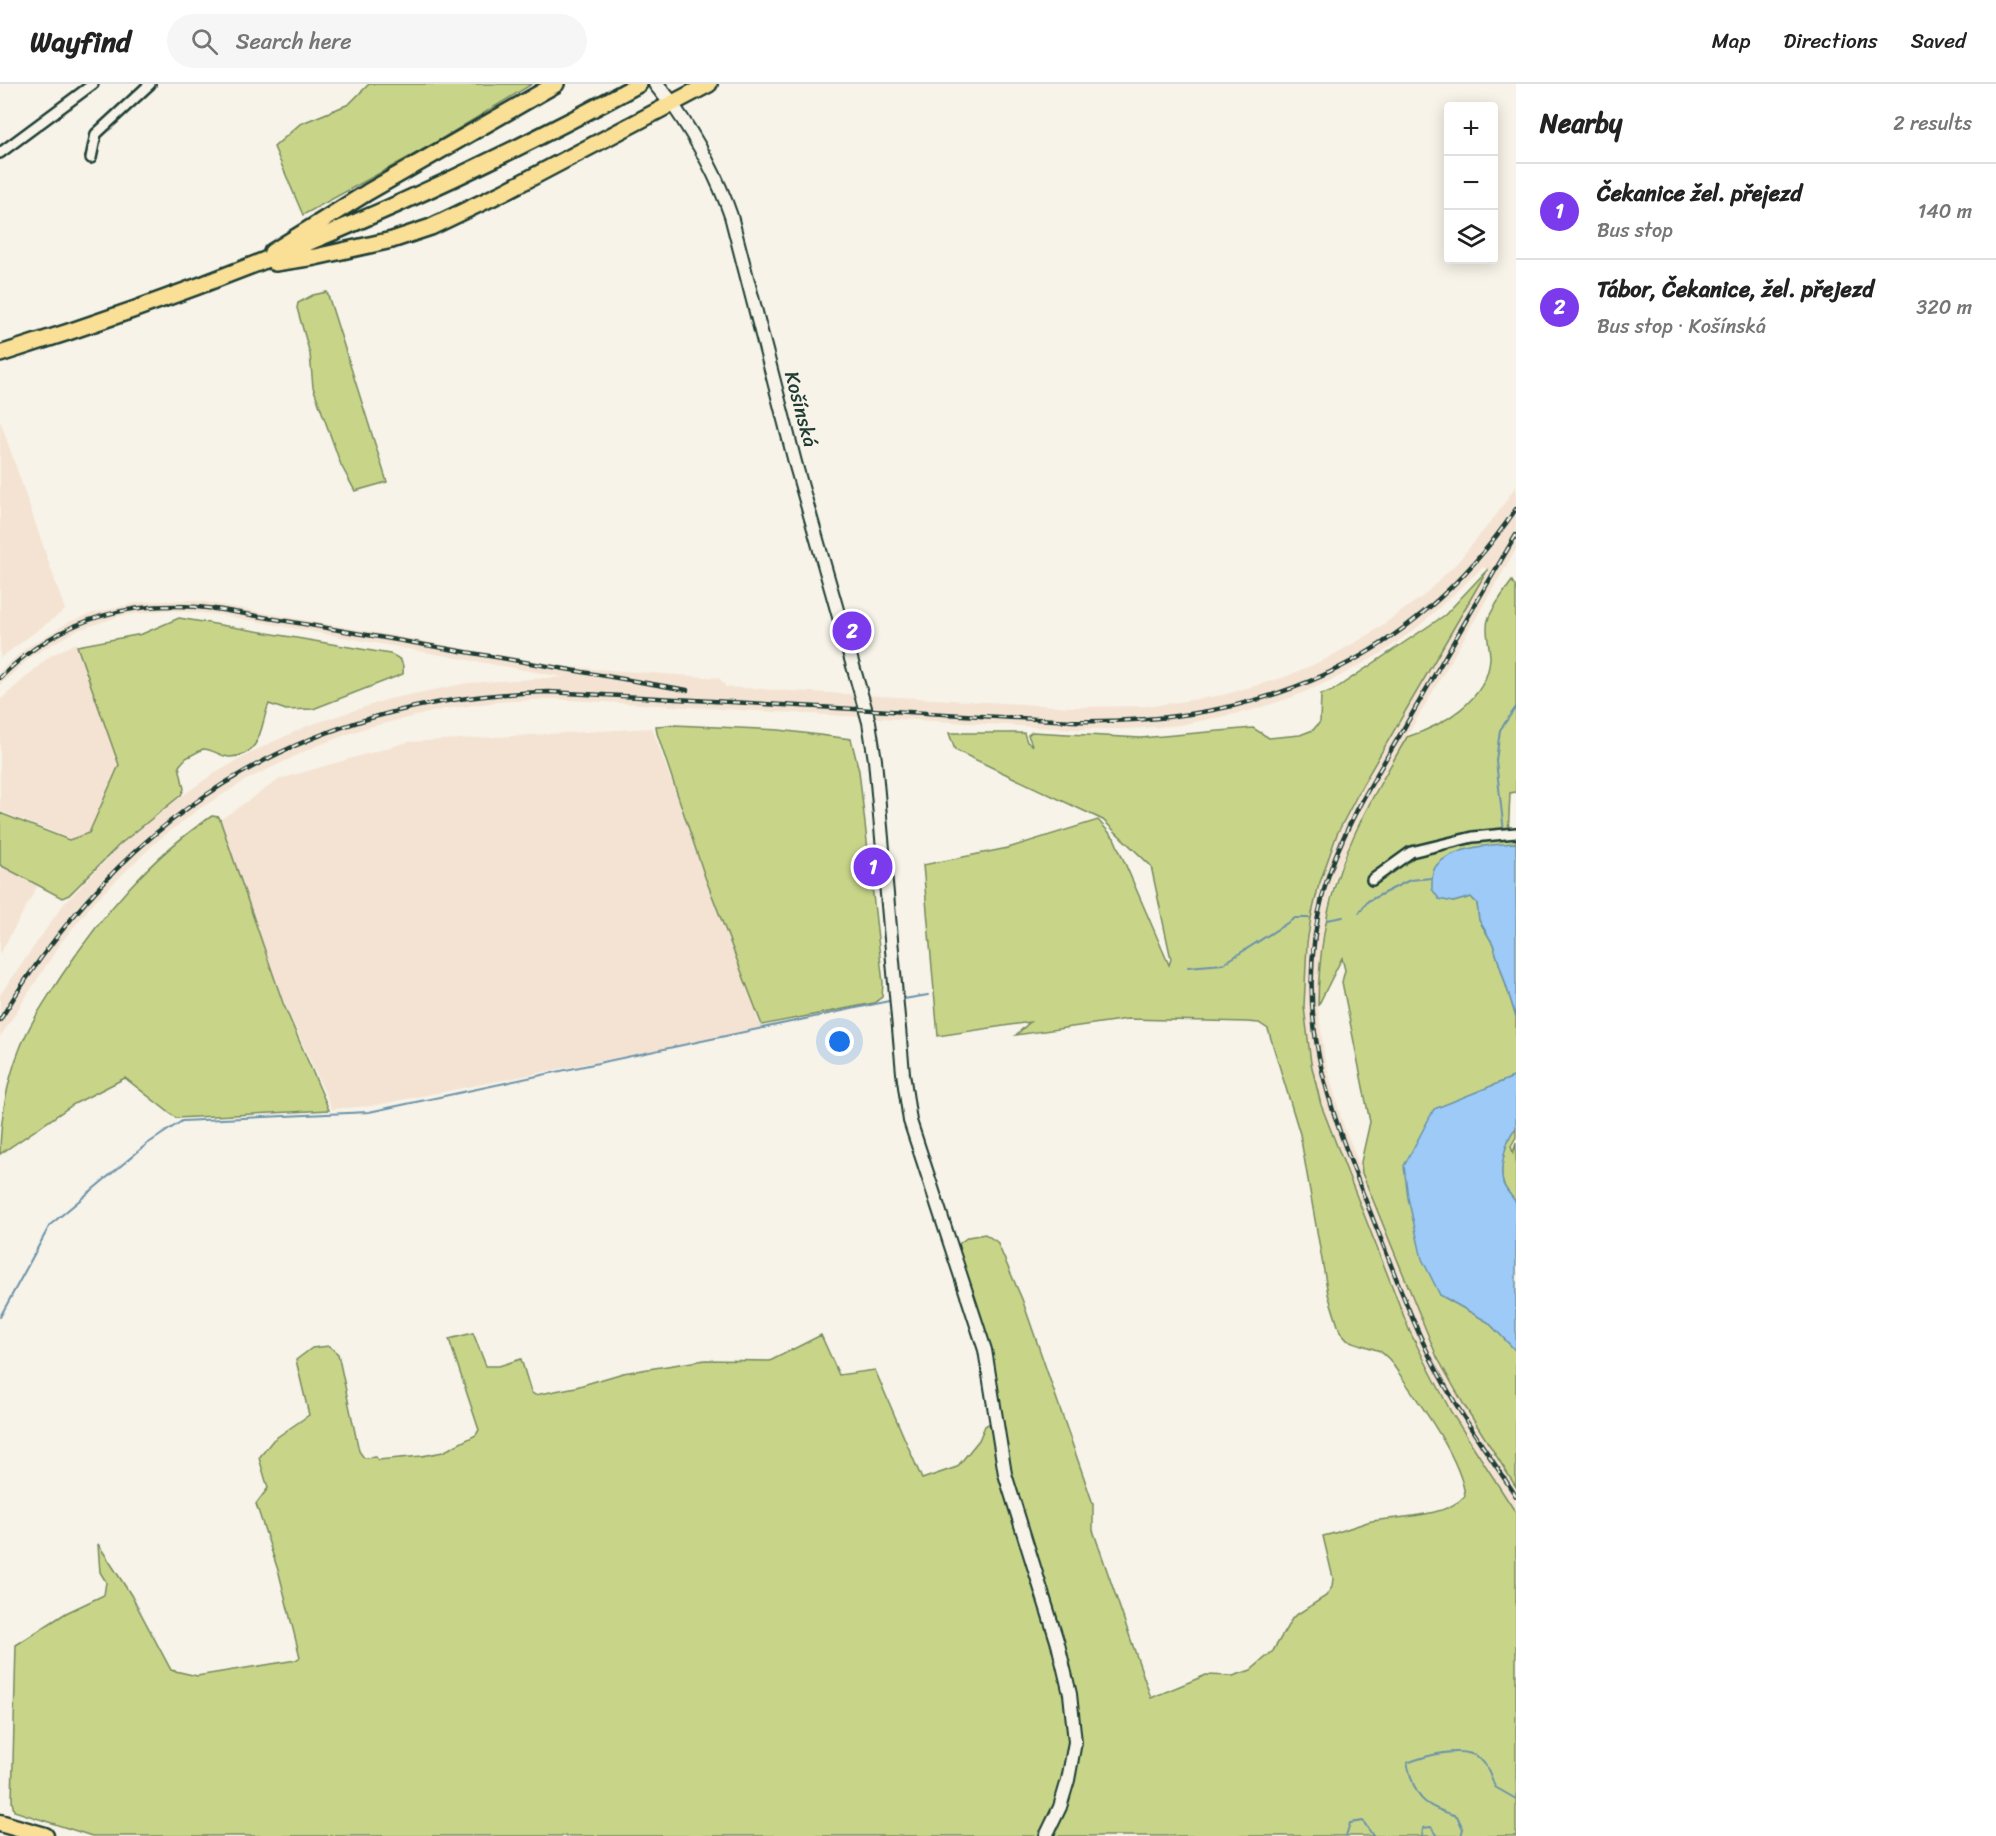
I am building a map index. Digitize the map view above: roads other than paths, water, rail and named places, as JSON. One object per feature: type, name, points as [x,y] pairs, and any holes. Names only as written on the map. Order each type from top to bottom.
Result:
[{"type":"highway","points":[[0,1822],[45,1836]]},
{"type":"main road","points":[[250,267],[303,230],[556,84]]},
{"type":"main road","points":[[0,354],[93,325],[250,267],[398,205],[639,84]]},
{"type":"main road","name":"Košínská","points":[[656,84],[673,105]]},
{"type":"main road","points":[[250,267],[315,257],[392,240],[431,227],[461,214],[673,105],[709,84]]},
{"type":"street","points":[[0,153],[93,84]]},
{"type":"street","points":[[91,158],[96,134],[150,84]]},
{"type":"street","name":"Košínská","points":[[673,105],[708,160],[731,216],[796,466],[864,703],[875,760],[903,1072],[910,1121],[985,1350],[1005,1474],[1058,1644],[1071,1694],[1075,1742],[1060,1807],[1046,1836]]},
{"type":"street","points":[[1372,880],[1411,852],[1473,837],[1516,833]]},
{"type":"water","points":[[1516,843],[1516,1017],[1493,944],[1479,920],[1477,903],[1471,897],[1453,902],[1439,899],[1432,889],[1432,883],[1434,868],[1452,854],[1473,848]]},
{"type":"water","points":[[1516,1076],[1516,1128],[1506,1146],[1502,1177],[1504,1186],[1516,1203],[1516,1351],[1488,1322],[1440,1295],[1422,1259],[1408,1198],[1404,1166],[1434,1109]]},
{"type":"waterway","points":[[1504,832],[1496,761],[1500,730],[1516,707]]},
{"type":"waterway","points":[[1359,913],[1368,901],[1410,880],[1432,878]]},
{"type":"waterway","points":[[1327,920],[1343,917]]},
{"type":"waterway","points":[[1188,967],[1223,964],[1295,918],[1309,918]]},
{"type":"waterway","points":[[904,999],[928,995]]},
{"type":"waterway","points":[[0,1317],[50,1225],[147,1144],[182,1121],[369,1112],[889,1001]]},
{"type":"waterway","points":[[1461,1836],[1463,1829],[1457,1816],[1428,1804],[1417,1793],[1407,1763],[1444,1753],[1472,1754],[1485,1764],[1495,1787],[1516,1799]]},
{"type":"waterway","points":[[1346,1836],[1350,1823],[1363,1821],[1373,1836]]},
{"type":"waterway","points":[[1422,1836],[1423,1828],[1431,1827],[1438,1836]]},
{"type":"railway","points":[[0,1020],[49,946],[104,882],[164,826],[230,780],[301,743],[377,716],[460,699],[549,692],[1072,721],[1140,719],[1204,712],[1266,697],[1323,675],[1377,646],[1428,609],[1474,563],[1516,509]]},
{"type":"railway","points":[[1516,535],[1348,827],[1324,890],[1315,935],[1311,978],[1313,1019],[1319,1058],[1329,1098],[1401,1291],[1441,1379],[1516,1496]]},
{"type":"railway","points":[[0,678],[49,639],[75,626],[131,609],[160,606],[222,610],[687,690]]},
{"type":"place","name":"Tábor, Čekanice, žel. přejezd","points":[[852,631]]},
{"type":"place","name":"Čekanice žel. přejezd","points":[[873,867]]}]
